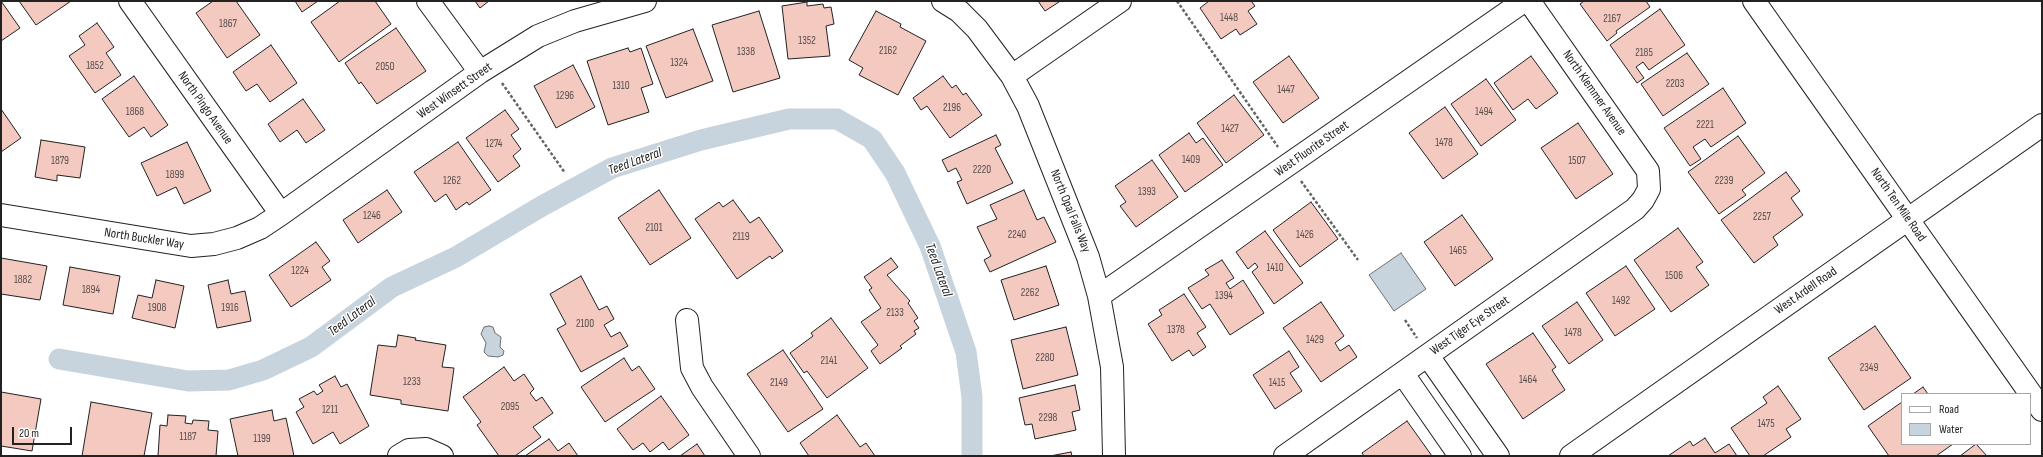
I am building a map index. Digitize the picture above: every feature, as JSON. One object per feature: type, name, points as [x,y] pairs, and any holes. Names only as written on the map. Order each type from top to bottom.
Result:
[{"type":"street","name":"North Pingo Avenue","points":[[130,1],[281,214]]},
{"type":"street","points":[[428,1],[480,72]]},
{"type":"street","name":"West Winsett Street","points":[[281,214],[480,72],[538,36],[555,28],[645,1]]},
{"type":"street","name":"North Opal Falls Way","points":[[942,1],[959,11],[977,29],[1012,76],[1028,106],[1088,257],[1099,296],[1112,367],[1114,456]]},
{"type":"street","points":[[1012,76],[1120,1]]},
{"type":"street","name":"West Fluorite Street","points":[[1099,296],[1290,165],[1524,1]]},
{"type":"street","name":"North Klemmer Avenue","points":[[1529,1],[1648,171],[1649,189]]},
{"type":"street","name":"North Ten Mile Road","points":[[1754,1],[2030,393]]},
{"type":"street","name":"West Ardell Road","points":[[1571,456],[2042,125]]},
{"type":"street","name":"West Tiger Eye Street","points":[[1284,456],[1403,374],[1635,209],[1643,200],[1649,189]]},
{"type":"street","name":"North Buckler Way","points":[[1,215],[191,246],[214,244],[237,238],[260,228],[281,214]]},
{"type":"street","points":[[687,320],[692,368],[702,387],[749,456]]},
{"type":"street","points":[[1428,356],[1498,456]]},
{"type":"street","points":[[1403,374],[1460,456]]},
{"type":"street","name":"North Ten Mile Road","points":[[2031,394],[2042,410]]},
{"type":"street","points":[[399,456],[409,450],[434,453]]},
{"type":"path","points":[[1177,1],[1290,165],[1358,260]]},
{"type":"path","points":[[501,81],[566,173]]},
{"type":"water","points":[[1401,253],[1426,289],[1394,311],[1369,275]]},
{"type":"water","points":[[484,327],[493,327],[495,333],[501,337],[500,347],[504,351],[503,355],[498,357],[488,356],[484,352],[486,343],[481,334]]},
{"type":"building","points":[[1,1],[20,28],[1,41]]},
{"type":"building","points":[[19,1],[71,1],[36,25]]},
{"type":"building","points":[[213,1],[236,1],[260,35],[227,58],[196,13]]},
{"type":"building","points":[[295,1],[318,1],[302,12]]},
{"type":"building","points":[[340,1],[375,1],[391,24],[339,62],[311,22]]},
{"type":"building","points":[[475,1],[489,1],[480,8]]},
{"type":"building","points":[[1038,1],[1058,1],[1059,2],[1045,11]]},
{"type":"building","points":[[1209,1],[1251,1],[1255,6],[1248,11],[1257,24],[1240,35],[1236,29],[1221,39],[1200,8]]},
{"type":"building","points":[[1584,1],[1646,1],[1650,7],[1616,31],[1617,33],[1607,41],[1580,4]]},
{"type":"building","points":[[807,2],[807,6],[823,4],[824,8],[831,7],[834,24],[826,26],[830,56],[788,59],[782,6]]},
{"type":"building","points":[[1660,9],[1685,45],[1649,70],[1643,62],[1636,67],[1644,78],[1637,83],[1610,45]]},
{"type":"building","points":[[759,11],[780,78],[733,92],[712,25]]},
{"type":"building","points":[[876,11],[901,24],[900,27],[926,41],[898,95],[859,75],[863,68],[849,60]]},
{"type":"building","points":[[97,23],[114,47],[106,53],[121,75],[95,93],[69,56],[85,45],[79,36]]},
{"type":"building","points":[[396,28],[426,71],[377,104],[361,82],[359,84],[345,63]]},
{"type":"building","points":[[693,29],[713,81],[666,98],[646,46]]},
{"type":"building","points":[[271,45],[297,83],[270,102],[257,84],[246,91],[233,72]]},
{"type":"building","points":[[628,48],[630,52],[641,48],[653,84],[641,88],[649,112],[608,125],[587,61]]},
{"type":"building","points":[[1687,53],[1709,84],[1663,116],[1641,84]]},
{"type":"building","points":[[1289,56],[1319,98],[1283,123],[1253,82]]},
{"type":"building","points":[[1531,56],[1558,93],[1536,109],[1528,99],[1513,110],[1494,83]]},
{"type":"building","points":[[573,65],[595,107],[556,128],[534,86]]},
{"type":"building","points":[[134,76],[168,125],[151,137],[144,127],[129,137],[102,99]]},
{"type":"building","points":[[943,76],[952,88],[956,85],[963,95],[966,93],[982,115],[950,138],[927,106],[921,110],[913,98]]},
{"type":"building","points":[[1486,79],[1516,120],[1481,146],[1451,104]]},
{"type":"building","points":[[1723,88],[1746,123],[1711,147],[1705,139],[1693,147],[1701,159],[1690,166],[1664,128]]},
{"type":"building","points":[[1234,95],[1264,135],[1226,163],[1197,123]]},
{"type":"building","points":[[303,99],[325,130],[306,143],[297,130],[280,142],[268,124]]},
{"type":"building","points":[[1445,107],[1478,154],[1443,179],[1409,133]]},
{"type":"building","points":[[1,109],[21,138],[1,152]]},
{"type":"building","points":[[505,110],[519,129],[511,135],[521,149],[513,156],[520,166],[498,182],[466,138]]},
{"type":"building","points":[[1578,123],[1613,174],[1576,199],[1541,148]]},
{"type":"building","points":[[1189,133],[1196,143],[1203,138],[1223,165],[1185,192],[1159,155]]},
{"type":"building","points":[[996,135],[1001,145],[995,148],[1013,183],[967,204],[957,182],[962,180],[956,168],[948,172],[942,160]]},
{"type":"building","points":[[1738,136],[1765,173],[1742,190],[1746,195],[1719,214],[1688,172]]},
{"type":"building","points":[[41,140],[85,147],[80,178],[57,175],[57,181],[35,177]]},
{"type":"building","points":[[187,142],[211,191],[184,204],[176,187],[157,196],[141,163]]},
{"type":"building","points":[[458,142],[491,190],[469,205],[467,202],[456,210],[446,194],[435,202],[414,172]]},
{"type":"building","points":[[1152,160],[1178,197],[1136,227],[1120,206],[1126,202],[1115,186]]},
{"type":"building","points":[[1786,172],[1800,191],[1791,198],[1803,215],[1773,237],[1778,245],[1754,263],[1721,220]]},
{"type":"building","points":[[387,190],[402,212],[358,243],[343,220]]},
{"type":"building","points":[[659,190],[691,238],[650,265],[618,218]]},
{"type":"building","points":[[1024,190],[1037,220],[1044,217],[1056,242],[990,272],[984,260],[991,256],[977,227],[997,219],[990,205]]},
{"type":"building","points":[[733,200],[750,223],[759,217],[783,251],[772,259],[770,256],[737,279],[695,219],[719,202],[723,207]]},
{"type":"building","points":[[1311,202],[1338,239],[1300,267],[1273,230]]},
{"type":"building","points":[[1462,215],[1493,259],[1455,286],[1424,242]]},
{"type":"building","points":[[1678,228],[1703,262],[1696,267],[1709,285],[1671,312],[1634,260]]},
{"type":"building","points":[[1265,231],[1303,283],[1274,304],[1252,272],[1258,267],[1255,263],[1248,269],[1236,252]]},
{"type":"building","points":[[316,242],[330,261],[322,267],[331,280],[291,307],[269,275]]},
{"type":"building","points":[[1,258],[47,266],[40,300],[1,294]]},
{"type":"building","points":[[891,258],[898,267],[887,275],[910,301],[908,303],[918,318],[914,321],[919,328],[914,331],[916,334],[900,346],[902,348],[880,364],[871,351],[878,345],[861,322],[881,308],[869,290],[872,288],[864,277]]},
{"type":"building","points":[[1222,260],[1234,278],[1226,283],[1230,289],[1243,280],[1264,313],[1230,335],[1210,304],[1202,309],[1188,288],[1209,275],[1205,270]]},
{"type":"building","points":[[1046,266],[1059,305],[1014,320],[1001,280]]},
{"type":"building","points":[[1626,266],[1655,309],[1615,336],[1586,293]]},
{"type":"building","points":[[70,267],[120,276],[113,314],[63,305]]},
{"type":"building","points":[[581,276],[599,310],[607,306],[614,319],[604,325],[611,337],[620,332],[628,346],[581,372],[557,329],[566,324],[550,294]]},
{"type":"building","points":[[156,280],[184,286],[175,328],[132,318],[138,295],[152,298]]},
{"type":"building","points":[[228,280],[231,294],[245,291],[251,321],[217,328],[208,285]]},
{"type":"building","points":[[1184,294],[1206,327],[1197,333],[1206,347],[1193,356],[1189,350],[1172,361],[1148,324],[1162,315],[1159,310]]},
{"type":"building","points":[[1321,302],[1344,336],[1335,343],[1340,351],[1349,345],[1357,357],[1321,382],[1283,328]]},
{"type":"building","points":[[1577,302],[1603,340],[1569,364],[1542,326]]},
{"type":"building","points":[[831,318],[868,368],[827,398],[807,371],[804,373],[790,353],[813,336],[811,333]]},
{"type":"building","points":[[1875,326],[1911,378],[1864,410],[1828,358]]},
{"type":"building","points":[[1066,327],[1078,375],[1023,389],[1011,340]]},
{"type":"building","points":[[1533,333],[1556,367],[1552,370],[1565,390],[1523,419],[1486,364]]},
{"type":"building","points":[[398,335],[416,338],[415,340],[446,345],[442,367],[454,368],[448,411],[401,404],[401,400],[370,395],[378,345],[396,347]]},
{"type":"building","points":[[783,350],[823,409],[788,432],[747,374]]},
{"type":"building","points":[[1289,351],[1299,367],[1290,373],[1302,391],[1275,409],[1253,375]]},
{"type":"building","points":[[624,358],[632,371],[639,366],[655,389],[605,422],[581,387]]},
{"type":"building","points":[[504,367],[514,381],[524,374],[534,389],[530,393],[536,401],[542,397],[553,413],[533,427],[541,437],[515,456],[499,456],[477,425],[481,422],[463,397]]},
{"type":"building","points":[[335,376],[341,387],[347,384],[369,426],[340,444],[333,432],[313,444],[296,412],[304,407],[299,399],[314,391],[317,395],[323,391],[319,385]]},
{"type":"building","points":[[1075,385],[1080,410],[1072,412],[1076,430],[1035,439],[1032,424],[1025,425],[1019,398]]},
{"type":"building","points":[[1778,386],[1801,419],[1786,429],[1791,437],[1763,456],[1750,456],[1731,428],[1767,403],[1763,397]]},
{"type":"building","points":[[1923,387],[1927,393],[1914,393]]},
{"type":"building","points":[[1,392],[41,399],[32,451],[1,446]]},
{"type":"building","points":[[661,396],[689,435],[669,450],[663,442],[650,452],[643,443],[633,450],[617,429]]},
{"type":"building","points":[[91,402],[152,413],[144,456],[82,456]]},
{"type":"building","points":[[1901,403],[1901,445],[1952,445],[1936,456],[1889,456],[1868,426]]},
{"type":"building","points":[[272,410],[274,421],[286,418],[294,456],[238,456],[230,419]]},
{"type":"building","points":[[168,415],[186,416],[185,423],[192,424],[193,420],[209,421],[208,430],[218,431],[216,456],[158,456],[160,425],[167,426]]},
{"type":"building","points":[[837,415],[860,447],[866,443],[875,456],[809,456],[800,443]]},
{"type":"building","points":[[1407,421],[1432,456],[1364,456],[1362,453]]},
{"type":"building","points":[[1705,438],[1715,453],[1729,444],[1737,456],[1668,456],[1690,441],[1693,446]]},
{"type":"building","points":[[549,439],[558,451],[569,443],[578,456],[525,456]]},
{"type":"building","points":[[697,444],[705,456],[680,456]]},
{"type":"building","points":[[1975,445],[1977,445],[1987,456],[1960,456]]},
{"type":"building","points":[[1071,452],[1072,456],[1050,456]]},
{"type":"waterway","name":"Teed Lateral","points":[[59,359],[188,381],[229,380],[263,370],[311,347],[392,287],[456,257],[542,206],[612,168],[701,140],[789,119],[837,119],[872,139],[895,173],[930,246],[966,352],[972,397],[972,456]]}]
